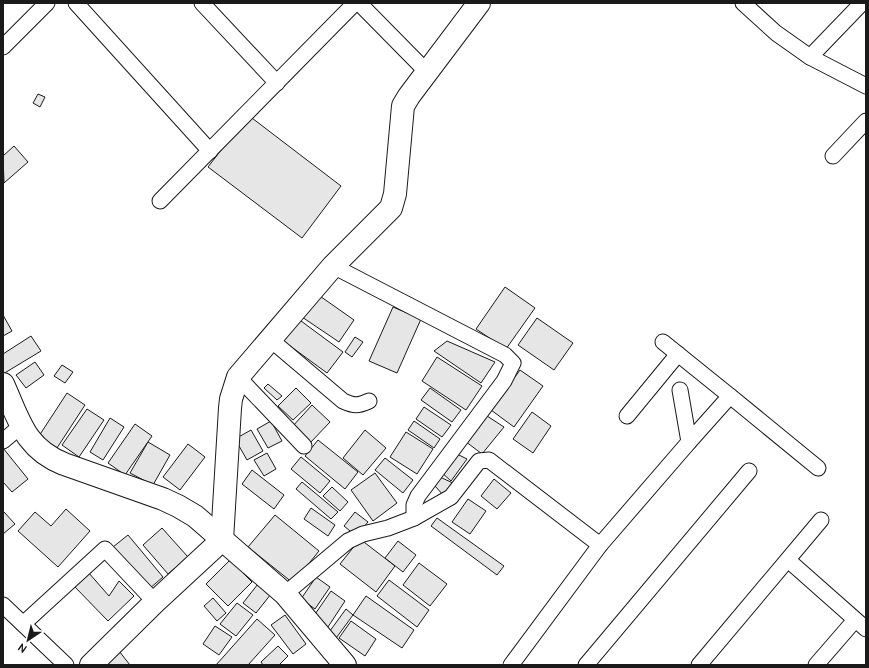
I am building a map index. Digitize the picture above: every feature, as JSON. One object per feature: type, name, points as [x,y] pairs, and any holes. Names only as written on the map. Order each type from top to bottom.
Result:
[{"type":"street","points":[[3,48],[47,3]]},
{"type":"street","points":[[76,3],[210,150]]},
{"type":"street","points":[[202,3],[276,83]]},
{"type":"street","points":[[160,201],[355,3]]},
{"type":"street","points":[[359,3],[427,72]]},
{"type":"street","points":[[91,665],[155,602],[222,540],[230,408],[238,377],[271,340],[332,266],[391,208],[395,194],[403,106],[479,3]]},
{"type":"street","points":[[743,3],[776,33],[810,57],[866,86]]},
{"type":"street","points":[[810,57],[862,3]]},
{"type":"street","points":[[833,156],[866,121]]},
{"type":"street","points":[[332,266],[505,356],[513,363],[504,381],[418,496],[414,505],[414,518]]},
{"type":"street","points":[[271,340],[344,401],[353,405],[369,401]]},
{"type":"street","points":[[663,342],[818,468]]},
{"type":"street","points":[[627,416],[678,354]]},
{"type":"street","points":[[238,377],[304,446]]},
{"type":"street","points":[[3,384],[26,435],[35,446],[52,459],[168,501],[195,516],[285,594],[345,665]]},
{"type":"street","points":[[680,390],[689,442]]},
{"type":"street","points":[[511,665],[600,545],[730,396]]},
{"type":"street","points":[[3,441],[22,425]]},
{"type":"street","points":[[285,594],[348,541],[363,534],[388,528],[414,518],[451,497],[479,461],[489,460],[600,545]]},
{"type":"street","points":[[586,665],[749,470]]},
{"type":"street","points":[[699,665],[821,520]]},
{"type":"street","points":[[23,624],[105,549],[155,602]]},
{"type":"street","points":[[788,560],[861,624],[816,665]]},
{"type":"street","points":[[3,604],[66,665]]},
{"type":"building","points":[[38,94],[45,97],[40,107],[33,103]]},
{"type":"building","points":[[248,115],[341,186],[302,238],[208,167]]},
{"type":"building","points":[[14,146],[28,162],[4,183],[3,156]]},
{"type":"building","points":[[505,287],[535,308],[506,349],[476,329]]},
{"type":"building","points":[[317,294],[354,320],[339,342],[302,317]]},
{"type":"building","points":[[393,307],[421,319],[397,373],[369,361]]},
{"type":"building","points":[[3,315],[12,331],[3,336]]},
{"type":"building","points":[[297,318],[343,352],[327,373],[282,340]]},
{"type":"building","points":[[537,318],[573,343],[554,370],[518,345]]},
{"type":"building","points":[[31,336],[41,351],[3,374],[3,354]]},
{"type":"building","points":[[355,337],[363,342],[352,357],[345,352]]},
{"type":"building","points":[[447,341],[495,362],[481,383],[434,351]]},
{"type":"building","points":[[437,357],[482,386],[466,410],[422,381]]},
{"type":"building","points":[[35,362],[44,375],[26,388],[16,375]]},
{"type":"building","points":[[62,365],[73,372],[65,383],[54,376]]},
{"type":"building","points":[[520,370],[543,386],[514,427],[491,410]]},
{"type":"building","points":[[268,384],[282,396],[277,400],[264,388]]},
{"type":"building","points":[[296,388],[311,403],[293,420],[278,406]]},
{"type":"building","points":[[430,388],[461,410],[452,422],[421,400]]},
{"type":"building","points":[[67,393],[85,405],[55,451],[37,439]]},
{"type":"building","points":[[312,405],[330,422],[310,443],[292,427]]},
{"type":"building","points":[[424,407],[451,425],[442,437],[416,419]]},
{"type":"building","points":[[87,409],[104,420],[79,457],[62,445]]},
{"type":"building","points":[[532,412],[551,426],[533,453],[513,439]]},
{"type":"building","points":[[484,414],[504,427],[482,454],[465,441]]},
{"type":"building","points":[[110,418],[124,427],[103,460],[90,452]]},
{"type":"building","points":[[271,421],[282,441],[268,448],[257,429]]},
{"type":"building","points":[[414,421],[440,439],[434,448],[408,430]]},
{"type":"building","points":[[135,424],[152,436],[125,475],[108,463]]},
{"type":"building","points":[[251,430],[263,451],[247,460],[235,439]]},
{"type":"building","points":[[365,430],[386,448],[363,475],[343,458]]},
{"type":"building","points":[[406,432],[433,449],[417,474],[390,457]]},
{"type":"building","points":[[318,440],[358,472],[345,489],[305,456]]},
{"type":"building","points":[[148,442],[170,455],[153,485],[130,473]]},
{"type":"building","points":[[188,444],[205,457],[180,490],[163,477]]},
{"type":"building","points":[[3,448],[28,479],[12,492],[3,482]]},
{"type":"building","points":[[267,453],[276,469],[264,476],[254,460]]},
{"type":"building","points":[[455,453],[467,459],[451,481],[440,471]]},
{"type":"building","points":[[301,457],[330,481],[320,493],[291,469]]},
{"type":"building","points":[[385,458],[413,480],[403,493],[375,470]]},
{"type":"building","points":[[252,470],[284,495],[274,509],[242,484]]},
{"type":"building","points":[[375,473],[397,503],[373,521],[351,490]]},
{"type":"building","points":[[440,477],[455,484],[444,496],[435,486]]},
{"type":"building","points":[[494,479],[511,493],[497,509],[481,496]]},
{"type":"building","points":[[302,482],[338,512],[331,519],[296,489]]},
{"type":"building","points":[[332,487],[348,502],[340,511],[323,496]]},
{"type":"building","points":[[468,499],[486,511],[470,534],[452,522]]},
{"type":"building","points":[[311,508],[335,525],[328,536],[304,519]]},
{"type":"building","points":[[66,509],[90,531],[58,567],[18,531],[35,512],[51,526]]},
{"type":"building","points":[[3,511],[15,524],[3,534]]},
{"type":"building","points":[[355,512],[368,522],[356,536],[344,526]]},
{"type":"building","points":[[275,515],[319,551],[293,583],[248,547]]},
{"type":"building","points":[[437,518],[504,566],[497,575],[431,526]]},
{"type":"building","points":[[162,528],[188,557],[168,574],[143,545]]},
{"type":"building","points":[[128,535],[163,577],[149,589],[113,547]]},
{"type":"building","points":[[360,539],[395,566],[376,592],[340,564]]},
{"type":"building","points":[[398,541],[416,555],[403,572],[385,558]]},
{"type":"building","points":[[230,560],[252,582],[228,606],[206,584]]},
{"type":"building","points":[[419,563],[447,584],[430,606],[403,585]]},
{"type":"building","points":[[88,572],[109,596],[119,581],[134,596],[108,621],[74,586]]},
{"type":"building","points":[[316,577],[330,587],[315,609],[301,599]]},
{"type":"building","points":[[389,580],[429,610],[417,627],[377,596]]},
{"type":"building","points":[[258,584],[271,594],[256,613],[243,603]]},
{"type":"building","points":[[331,591],[345,601],[326,630],[311,620]]},
{"type":"building","points":[[366,596],[414,630],[402,648],[353,615]]},
{"type":"building","points":[[213,598],[226,613],[217,621],[204,606]]},
{"type":"building","points":[[237,603],[253,615],[236,636],[220,624]]},
{"type":"building","points":[[346,609],[353,615],[331,645],[324,639]]},
{"type":"building","points":[[285,615],[306,644],[293,654],[271,625]]},
{"type":"building","points":[[257,619],[275,635],[248,665],[216,665]]},
{"type":"building","points":[[351,621],[376,639],[365,656],[339,638]]},
{"type":"building","points":[[215,626],[232,637],[219,655],[203,644]]},
{"type":"building","points":[[278,646],[288,656],[279,665],[263,665],[261,662]]},
{"type":"building","points":[[119,651],[130,665],[102,665]]}]
